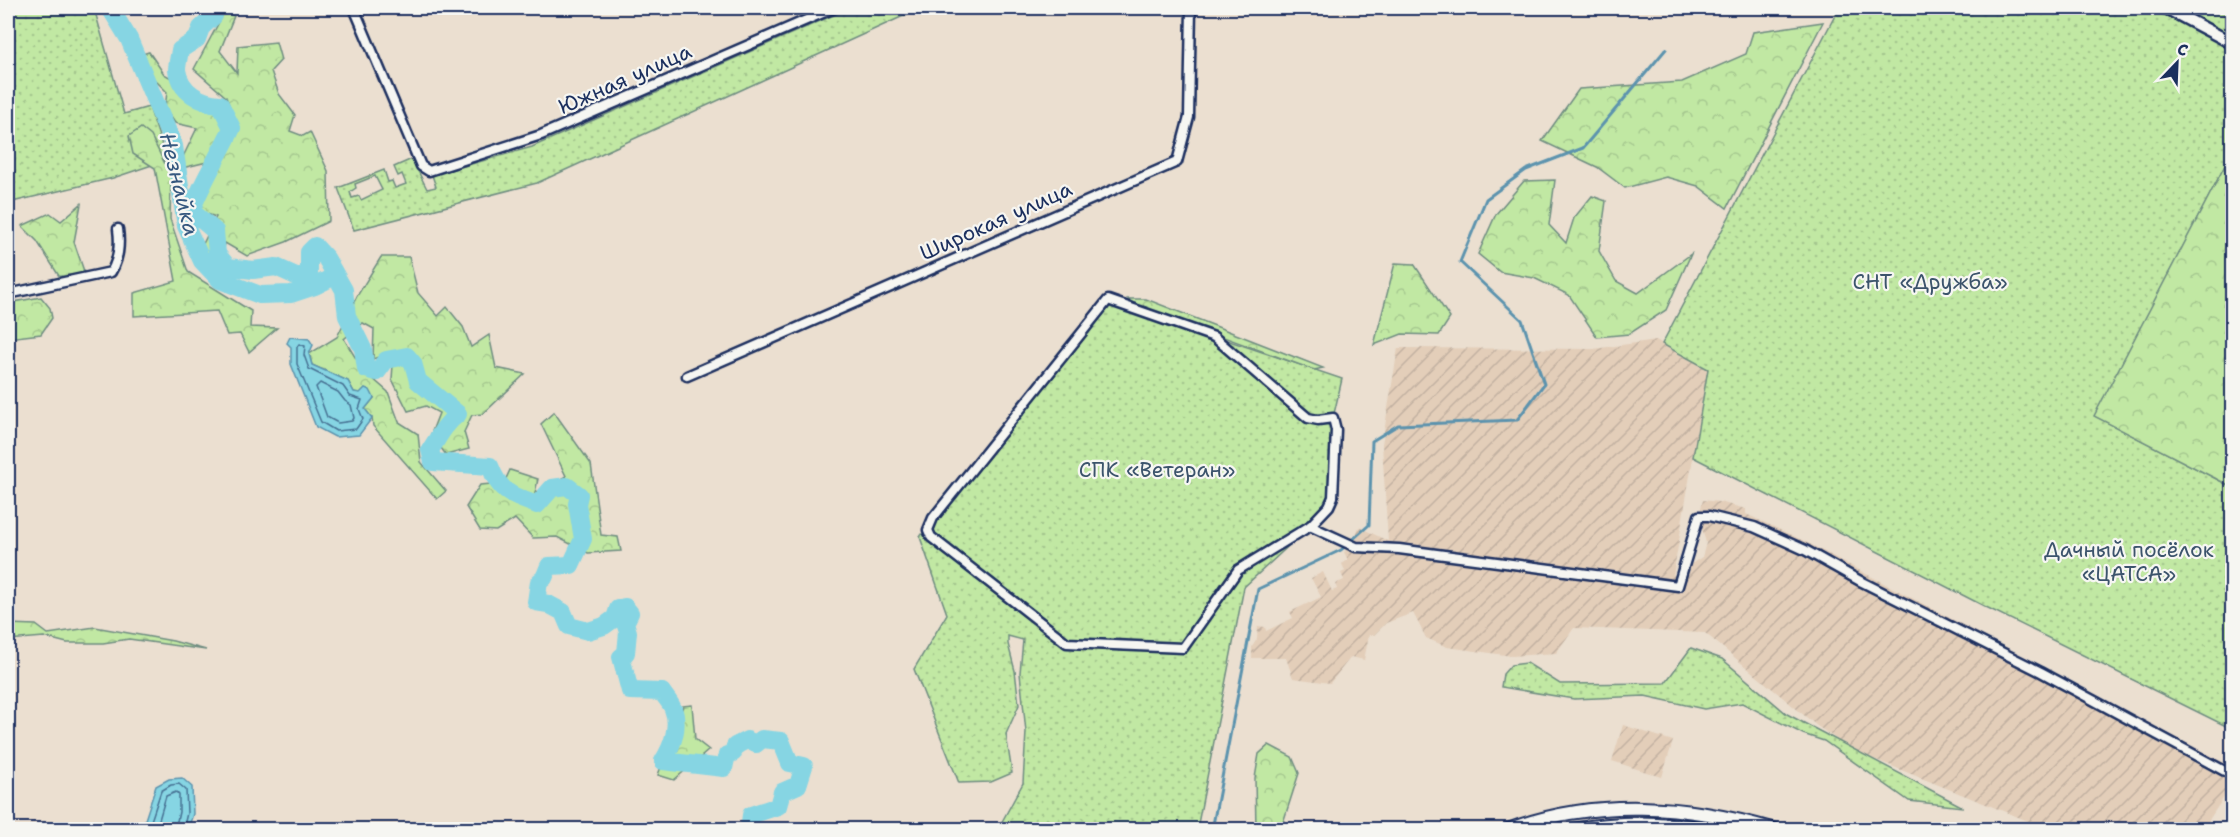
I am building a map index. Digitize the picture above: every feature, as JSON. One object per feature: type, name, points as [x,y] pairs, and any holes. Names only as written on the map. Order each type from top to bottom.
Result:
[{"type":"main road","points":[[1508,830],[1570,814],[1648,807],[1704,812],[1775,830]]},
{"type":"main road","points":[[1573,830],[1636,824],[1677,825],[1710,830]]},
{"type":"street","name":"Южная улица","points":[[354,8],[418,160],[425,170],[435,170],[541,135],[834,8]]},
{"type":"street","name":"Широкая улица","points":[[687,376],[1177,162],[1189,117],[1191,8]]},
{"type":"street","points":[[2166,8],[2232,43]]},
{"type":"street","points":[[8,294],[111,272],[115,267],[120,245],[118,229]]},
{"type":"street","points":[[1108,300],[1214,337],[1308,418],[1318,420],[1333,418],[1336,430],[1333,497],[1329,506],[1310,526],[1238,570],[1183,648],[1067,643],[931,537],[928,530],[933,518],[1108,300]]},
{"type":"street","points":[[1310,526],[1364,549],[1399,549],[1678,586],[1699,516],[1709,516],[1754,527],[1805,550],[1862,582],[2041,672],[2232,775]]},
{"type":"shaded area","points":[[1656,340],[1708,369],[1673,576],[1702,557],[1706,543],[1699,516],[1703,500],[1746,509],[1746,514],[1804,541],[2232,767],[2232,785],[2203,829],[2048,829],[1854,751],[1817,726],[1705,633],[1574,628],[1556,653],[1512,656],[1447,647],[1426,638],[1413,613],[1386,623],[1374,635],[1369,635],[1364,660],[1351,657],[1330,683],[1293,678],[1286,658],[1252,658],[1252,647],[1257,639],[1258,626],[1265,627],[1266,631],[1293,618],[1290,612],[1321,597],[1311,578],[1323,572],[1332,591],[1337,589],[1335,584],[1344,580],[1341,573],[1345,571],[1342,564],[1348,560],[1344,552],[1352,546],[1359,527],[1388,541],[1382,444],[1398,348],[1594,349]]},
{"type":"shaded area","points":[[1623,725],[1673,741],[1662,777],[1612,761]]},
{"type":"green space","points":[[8,8],[94,8],[124,114],[149,107],[167,160],[113,178],[8,203]]},
{"type":"green space","points":[[850,8],[921,8],[537,183],[354,230],[338,188],[384,170],[388,182],[392,181],[395,188],[406,184],[402,174],[398,176],[394,167],[412,159],[427,189],[436,187],[432,175],[532,147]],"holes":[[[375,176],[382,190],[361,200],[359,196],[352,198],[350,192],[356,188],[355,184]]]},
{"type":"green space","name":"СНТ «Дружба»","points":[[1839,8],[2232,8],[2232,152],[2095,416],[2232,487],[2232,729],[1984,606],[1693,457],[1708,369],[1662,344]]},
{"type":"green space","points":[[225,11],[234,16],[220,51],[237,73],[238,46],[276,42],[281,60],[271,71],[279,94],[295,115],[290,131],[303,136],[310,132],[328,171],[329,221],[286,242],[247,256],[225,243],[220,272],[202,246],[216,217],[198,211],[239,129],[226,97],[194,69]]},
{"type":"green space","points":[[1823,22],[1727,208],[1698,186],[1666,177],[1625,188],[1597,167],[1542,141],[1579,89],[1682,82],[1746,54],[1753,32]]},
{"type":"green space","points":[[149,52],[164,74],[191,89],[195,105],[223,114],[227,127],[211,161],[182,168],[181,161],[197,128],[175,123],[165,108],[167,92],[150,75],[139,55]]},
{"type":"green space","points":[[141,128],[151,136],[171,176],[170,219],[188,272],[251,311],[250,327],[277,328],[249,352],[240,334],[227,335],[217,311],[134,316],[134,293],[176,281],[155,168],[133,154],[129,136]]},
{"type":"green space","points":[[2232,152],[2232,487],[2094,416]]},
{"type":"green space","points":[[1555,180],[1549,225],[1566,243],[1574,218],[1592,196],[1606,201],[1599,251],[1616,281],[1638,293],[1691,254],[1666,310],[1629,334],[1597,337],[1569,295],[1534,278],[1500,272],[1478,254],[1496,214],[1524,181]]},
{"type":"green space","points":[[81,204],[74,242],[86,277],[59,276],[37,241],[22,226],[50,213],[61,221]]},
{"type":"green space","points":[[381,257],[409,257],[418,293],[438,316],[447,307],[463,327],[471,347],[489,335],[496,368],[525,374],[483,414],[472,415],[464,432],[469,449],[446,455],[431,434],[439,413],[426,406],[408,411],[392,379],[394,351],[373,359],[374,329],[363,323],[344,339],[363,370],[388,392],[399,422],[418,434],[421,462],[446,491],[437,499],[373,426],[372,418],[365,409],[374,398],[354,392],[348,381],[312,365],[309,354],[337,337],[357,296]]},
{"type":"green space","points":[[1395,263],[1414,264],[1450,318],[1439,335],[1402,334],[1374,345]]},
{"type":"green space","points":[[41,297],[50,308],[52,318],[41,334],[8,338],[8,303]]},
{"type":"green space","points":[[1128,299],[1146,299],[1323,368],[1314,370],[1136,305]]},
{"type":"green space","name":"СПК «Ветеран»","points":[[1108,300],[1342,379],[1333,418],[1333,497],[1310,526],[1244,587],[1197,829],[998,829],[1023,783],[1026,732],[1020,673],[1023,640],[1008,636],[1019,705],[1006,734],[1012,773],[991,782],[959,783],[914,669],[947,614],[920,537]]},
{"type":"green space","points":[[554,412],[591,464],[601,535],[618,537],[621,551],[588,553],[557,537],[533,538],[515,519],[496,531],[480,530],[466,507],[480,485],[504,483],[510,470],[538,479],[535,493],[566,476],[541,424]]},
{"type":"green space","points":[[8,624],[36,625],[48,634],[95,627],[173,641],[206,650],[129,639],[103,643],[67,643],[44,637],[8,640]]},
{"type":"green space","points":[[1691,648],[1722,659],[1787,714],[1963,807],[1909,801],[1824,741],[1803,734],[1742,703],[1704,709],[1645,696],[1574,699],[1501,687],[1503,674],[1511,665],[1527,663],[1560,684],[1665,683]]},
{"type":"green space","points":[[692,705],[695,739],[709,750],[674,780],[658,775],[683,706]]},
{"type":"green space","points":[[1269,745],[1292,757],[1299,773],[1281,829],[1256,829],[1255,778],[1259,754]]},
{"type":"water","points":[[290,337],[309,339],[313,345],[309,354],[312,365],[348,381],[354,392],[360,393],[365,388],[370,390],[374,398],[365,409],[372,418],[359,435],[335,437],[316,427],[291,364],[291,347],[287,343]]},
{"type":"water","points":[[182,778],[192,787],[193,814],[188,829],[142,829],[156,786],[169,779]]},
{"type":"waterway","name":"Незнайка","points":[[110,8],[129,39],[174,146],[186,226],[202,261],[220,280],[260,295],[291,294],[335,276]]},
{"type":"waterway","name":"Незнайка","points":[[215,8],[214,16],[201,28],[197,39],[180,50],[177,70],[182,84],[192,95],[220,104],[232,128],[191,211],[215,231],[217,254],[228,267],[253,270],[276,267],[296,276],[309,276],[309,252],[315,246],[326,258],[344,290],[347,316],[363,349],[366,369],[377,372],[386,360],[407,356],[413,363],[418,381],[458,414],[446,426],[430,450],[433,462],[490,466],[503,488],[537,505],[552,488],[567,486],[579,495],[577,504],[583,539],[571,565],[549,566],[544,578],[539,582],[536,602],[548,604],[563,612],[569,626],[588,631],[604,626],[615,618],[618,609],[625,607],[630,613],[625,623],[628,632],[626,653],[621,657],[630,691],[662,692],[675,716],[674,736],[663,761],[724,768],[727,755],[733,753],[735,746],[747,740],[756,744],[762,739],[781,741],[790,763],[804,766],[798,785],[782,792],[778,806],[751,815],[749,830]]},
{"type":"waterway","points":[[1212,830],[1258,589],[1341,550],[1369,525],[1372,441],[1398,425],[1517,420],[1544,384],[1522,320],[1460,262],[1486,199],[1526,170],[1583,148],[1666,49]]},
{"type":"park label","name":"Дачный посёлок «ЦАТСА»","points":[[2129,562]]}]
